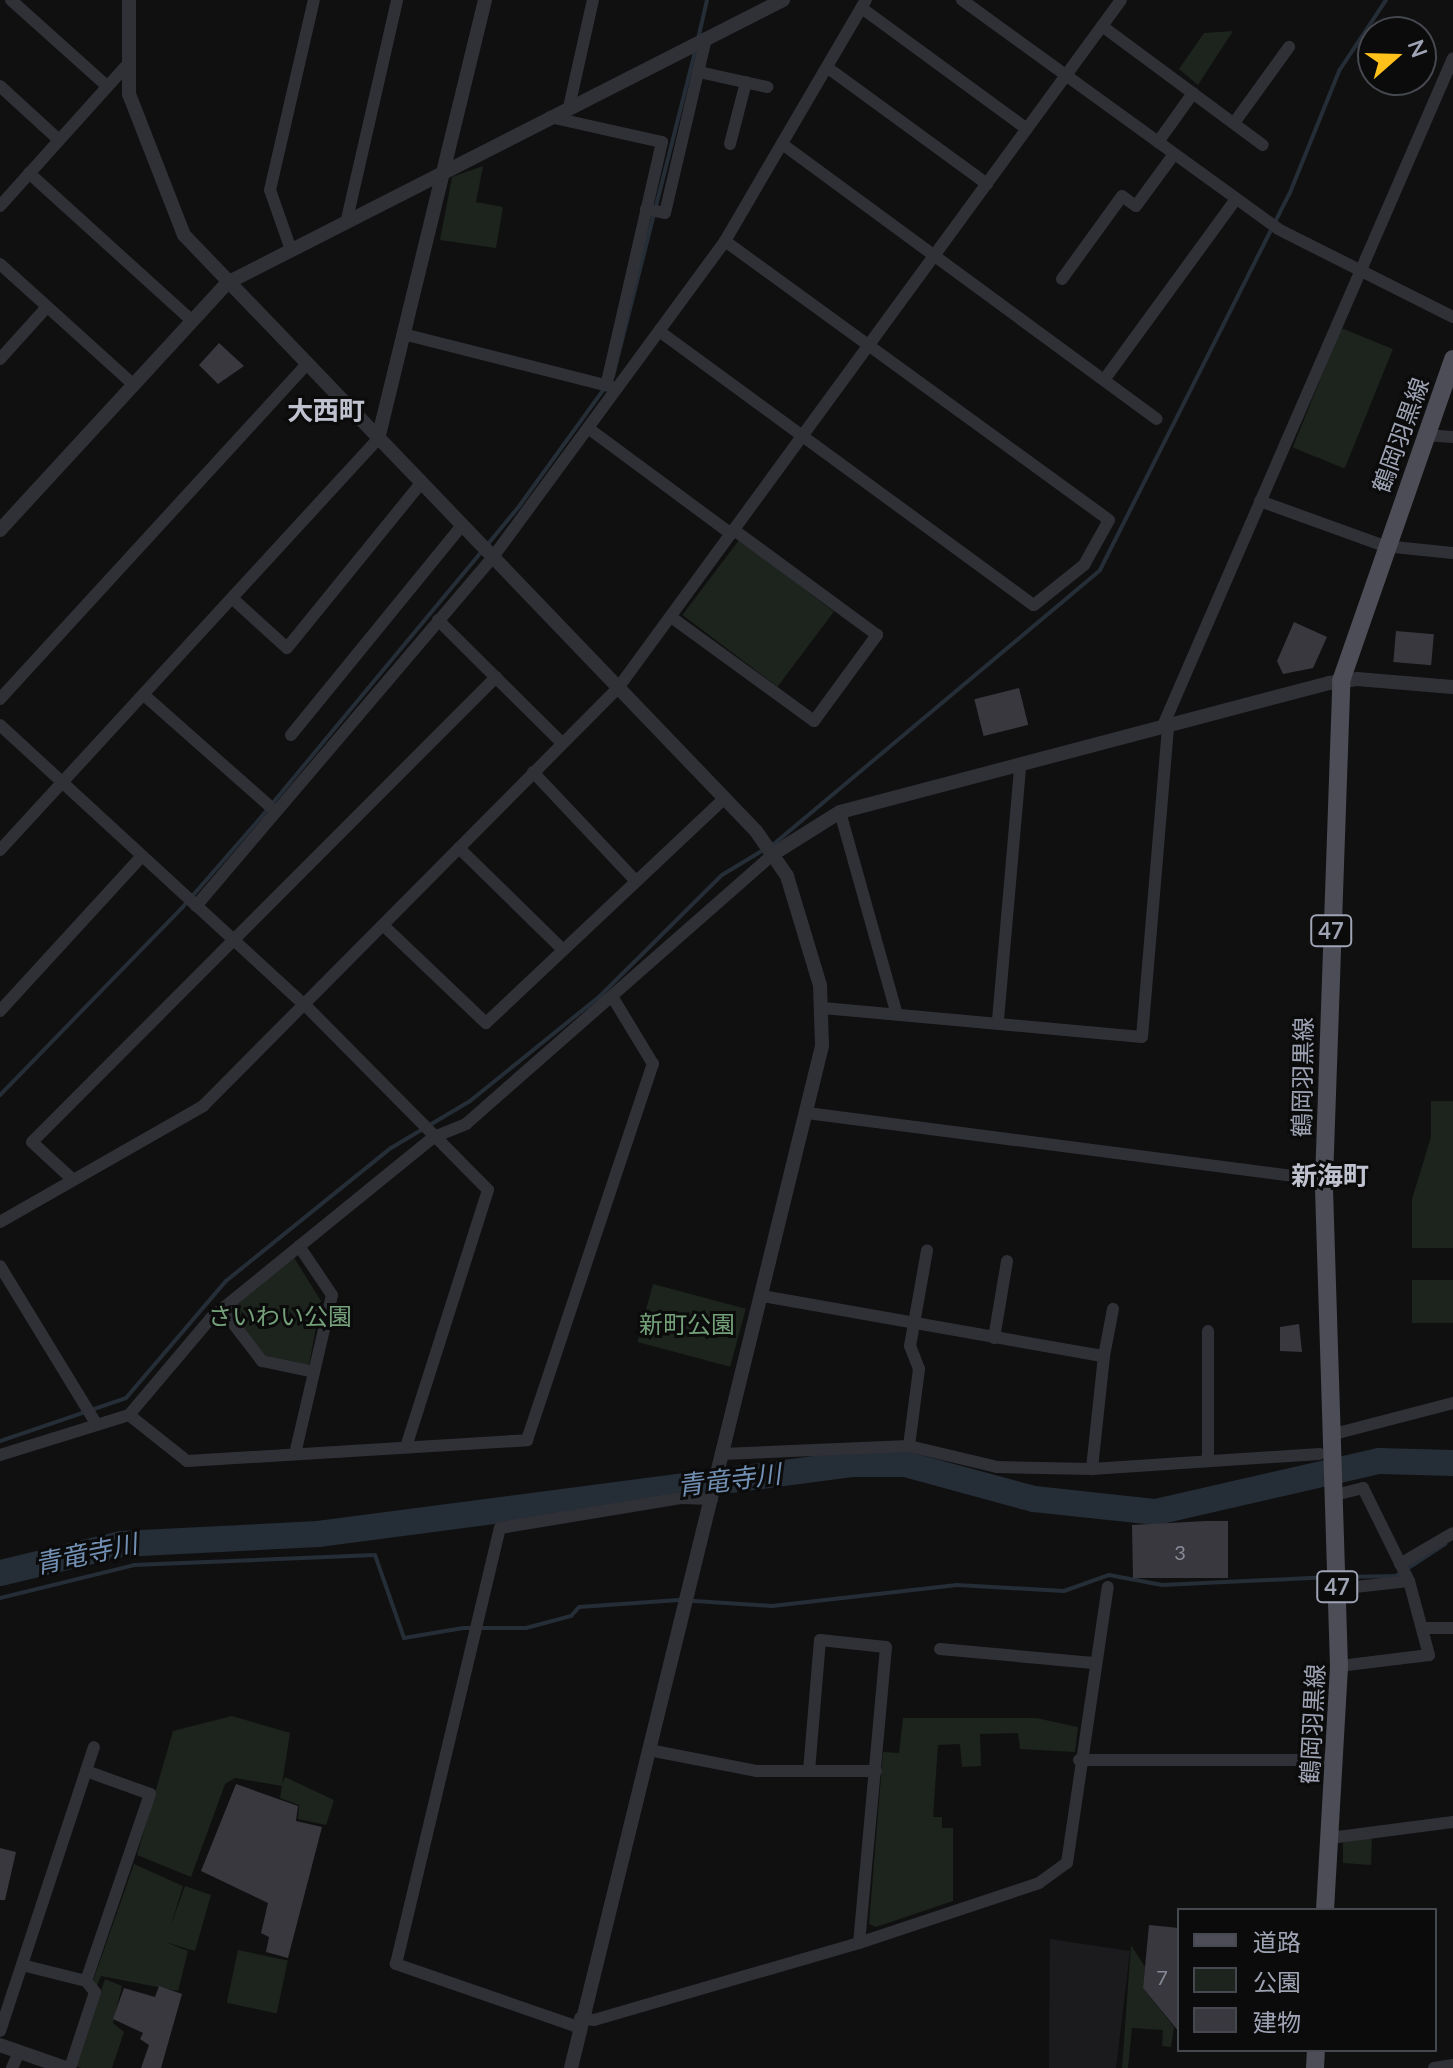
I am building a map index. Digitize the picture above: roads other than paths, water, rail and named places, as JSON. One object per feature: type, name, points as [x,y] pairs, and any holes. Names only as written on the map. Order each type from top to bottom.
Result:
[{"type":"main road","name":"鶴岡羽黒線","points":[[1325,1908],[1339,1666],[1324,1180],[1341,681],[1384,546],[1453,359]]},
{"type":"street","points":[[11,0],[107,86]]},
{"type":"street","points":[[129,0],[126,66],[129,94],[180,226],[227,283],[725,798],[773,854],[797,903],[823,1008],[822,1046],[807,1113],[579,2022],[571,2068]]},
{"type":"street","points":[[290,247],[270,190],[314,0]]},
{"type":"street","points":[[347,219],[397,0]]},
{"type":"street","points":[[0,850],[378,439],[407,335],[485,0]]},
{"type":"street","points":[[569,107],[593,0]]},
{"type":"street","points":[[0,530],[227,283],[290,247],[783,0]]},
{"type":"street","points":[[962,0],[1265,221],[1358,274],[1453,317]]},
{"type":"street","points":[[0,1222],[203,1106],[618,688],[1121,0]]},
{"type":"street","points":[[196,906],[274,810],[493,557],[588,428],[611,386],[659,331],[725,241],[785,146],[864,4],[1027,129]]},
{"type":"street","points":[[1102,26],[1263,145]]},
{"type":"street","points":[[646,209],[665,213],[706,38]]},
{"type":"street","points":[[1234,123],[1289,47]]},
{"type":"street","points":[[823,1008],[998,1020],[1142,1037],[1165,727],[1453,58]]},
{"type":"street","points":[[0,206],[126,66]]},
{"type":"street","points":[[828,68],[987,184]]},
{"type":"street","points":[[699,72],[767,87]]},
{"type":"street","points":[[730,144],[746,82]]},
{"type":"street","points":[[0,86],[59,140]]},
{"type":"street","points":[[1158,142],[1193,93]]},
{"type":"street","points":[[550,117],[662,142],[611,386]]},
{"type":"street","points":[[785,146],[1157,419]]},
{"type":"street","points":[[1062,279],[1122,196],[1136,206],[1174,154]]},
{"type":"street","points":[[29,173],[192,321]]},
{"type":"street","points":[[1104,380],[1236,199]]},
{"type":"street","points":[[659,331],[1034,605],[1084,565],[1109,520],[725,241]]},
{"type":"street","points":[[0,264],[134,385]]},
{"type":"street","points":[[0,359],[47,307]]},
{"type":"street","points":[[407,335],[611,386]]},
{"type":"street","points":[[0,699],[306,365]]},
{"type":"street","points":[[588,428],[877,635],[814,721],[671,617]]},
{"type":"street","points":[[1425,435],[1453,437]]},
{"type":"street","points":[[232,598],[287,648],[421,483]]},
{"type":"street","points":[[1260,501],[1384,546],[1453,553]]},
{"type":"street","points":[[291,735],[462,525]]},
{"type":"street","points":[[438,620],[562,743]]},
{"type":"street","points":[[72,1179],[32,1142],[236,942],[496,677]]},
{"type":"street","points":[[0,1455],[129,1415],[222,1309],[434,1137],[466,1124],[613,998],[773,854],[840,812],[1341,681],[1453,687]]},
{"type":"street","points":[[144,695],[274,810]]},
{"type":"street","points":[[0,725],[305,1005],[488,1190],[406,1447]]},
{"type":"street","points":[[998,1020],[1020,767]]},
{"type":"street","points":[[533,772],[634,879]]},
{"type":"street","points":[[384,926],[486,1023],[634,879],[725,798]]},
{"type":"street","points":[[840,812],[896,1011]]},
{"type":"street","points":[[459,848],[562,949]]},
{"type":"street","points":[[2,1004],[142,856]]},
{"type":"street","points":[[129,1415],[187,1461],[527,1440],[653,1064],[613,998]]},
{"type":"street","points":[[807,1113],[1324,1180]]},
{"type":"street","points":[[295,1454],[332,1295],[299,1246]]},
{"type":"street","points":[[909,1446],[919,1369],[910,1346],[927,1251]]},
{"type":"street","points":[[994,1338],[1007,1261]]},
{"type":"street","points":[[0,1266],[97,1425]]},
{"type":"street","points":[[762,1296],[1104,1356]]},
{"type":"street","points":[[222,1309],[262,1361],[314,1372]]},
{"type":"street","points":[[1092,1469],[1104,1356],[1113,1309]]},
{"type":"street","points":[[1208,1331],[1208,1460]]},
{"type":"street","points":[[1334,1434],[1453,1403]]},
{"type":"street","points":[[723,1454],[909,1446],[997,1467],[1092,1469],[1320,1454]]},
{"type":"street","points":[[1335,1502],[1363,1488],[1409,1581],[1429,1655],[1339,1666]]},
{"type":"street","points":[[712,1499],[681,1498],[500,1528],[396,1964],[579,2022],[859,1943],[1039,1883],[1067,1863],[1093,1663],[1108,1587]]},
{"type":"street","points":[[1400,1564],[1453,1533]]},
{"type":"street","points":[[1337,1589],[1409,1581]]},
{"type":"street","points":[[1424,1628],[1453,1628]]},
{"type":"street","points":[[809,1771],[820,1640],[886,1647],[859,1943]]},
{"type":"street","points":[[940,1649],[1093,1663]]},
{"type":"street","points":[[0,2031],[94,1747]]},
{"type":"street","points":[[649,1750],[756,1771],[876,1771]]},
{"type":"street","points":[[1079,1760],[1335,1760]]},
{"type":"street","points":[[86,1771],[150,1794],[86,1981]]},
{"type":"street","points":[[1330,1838],[1453,1822]]},
{"type":"street","points":[[0,2045],[68,2068],[95,1992],[86,1981],[22,1965]]},
{"type":"street","points":[[12,2068],[19,2052]]},
{"type":"street","points":[[1434,2068],[1453,2065]]},
{"type":"waterway","points":[[698,39],[707,0]]},
{"type":"waterway","points":[[0,1441],[126,1398],[226,1281],[391,1148],[470,1101],[599,997],[722,875],[775,843],[1100,570],[1289,195],[1339,71],[1386,0]]},
{"type":"waterway","points":[[613,376],[696,48]]},
{"type":"waterway","points":[[0,1095],[181,909],[262,816],[520,505],[606,386]]},
{"type":"waterway","name":"青竜寺川","points":[[0,1573],[121,1544],[318,1534],[853,1464],[905,1464],[1034,1499],[1156,1512],[1379,1461],[1453,1463]]},
{"type":"waterway","points":[[1343,1577],[1396,1576],[1445,1544]]},
{"type":"waterway","points":[[0,1598],[134,1565],[375,1555],[404,1638],[463,1628],[526,1628],[571,1616],[579,1607],[679,1600],[772,1606],[957,1585],[1064,1591],[1109,1575],[1162,1585],[1331,1577]]},
{"type":"district","name":"大西町","points":[[326,411]]},
{"type":"district","name":"新海町","points":[[1330,1176]]},
{"type":"park label","name":"さいわい公園","points":[[280,1316]]},
{"type":"park label","name":"新町公園","points":[[687,1324]]}]
